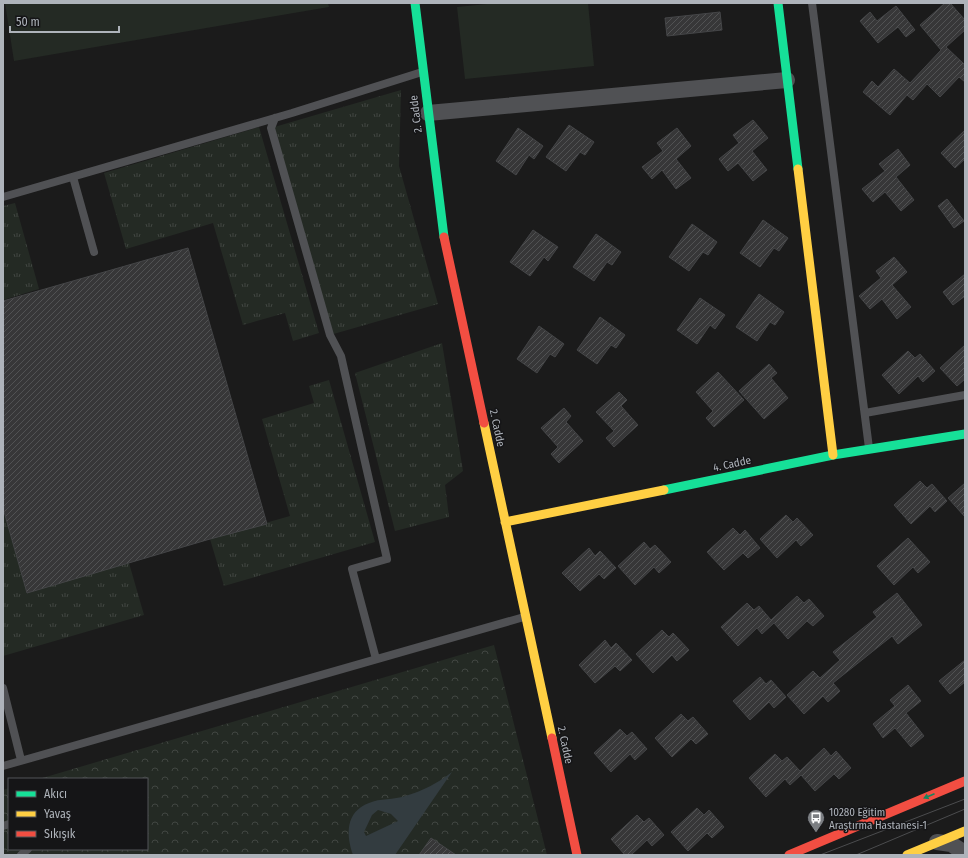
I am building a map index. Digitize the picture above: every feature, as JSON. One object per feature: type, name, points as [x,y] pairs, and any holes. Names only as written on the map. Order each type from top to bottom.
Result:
[{"type":"street","name":"2. Cadde","points":[[415,3],[442,229],[577,855]]},
{"type":"street","points":[[778,3],[833,455]]},
{"type":"street","points":[[428,113],[787,80]]},
{"type":"street","name":"4. Cadde","points":[[505,522],[833,455],[965,434]]},
{"type":"street","points":[[789,855],[965,781]]},
{"type":"street","points":[[907,855],[965,831]]},
{"type":"street","points":[[937,842],[951,844],[965,853]]},
{"type":"lane","points":[[812,3],[869,450]]},
{"type":"lane","points":[[3,197],[275,118],[423,72]]},
{"type":"lane","points":[[275,118],[271,128],[330,335],[341,356],[387,559],[352,569],[376,659]]},
{"type":"lane","points":[[73,177],[94,252]]},
{"type":"lane","points":[[865,413],[965,395]]},
{"type":"lane","points":[[3,766],[525,617]]},
{"type":"lane","points":[[3,688],[21,760]]},
{"type":"green space","points":[[5,3],[328,3],[329,7],[14,61]]},
{"type":"green space","points":[[497,3],[588,3],[594,66],[465,79],[457,7]]},
{"type":"green space","points":[[401,90],[399,166],[438,304],[330,335],[271,128]]},
{"type":"green space","points":[[259,127],[319,333],[293,341],[285,313],[243,325],[213,223],[126,249],[104,173]]},
{"type":"green space","points":[[15,203],[39,289],[3,300],[3,206]]},
{"type":"green space","points":[[442,343],[463,471],[445,485],[449,517],[395,531],[355,373]]},
{"type":"green space","points":[[329,380],[375,542],[224,586],[210,539],[290,516],[262,419],[314,403],[309,386]]},
{"type":"green space","points":[[3,510],[27,592],[129,563],[144,615],[3,656]]},
{"type":"green space","points":[[494,645],[547,855],[3,855],[3,790],[8,788],[8,850],[148,850],[148,778],[42,778]]},
{"type":"shaded area","points":[[452,772],[395,855],[353,855],[349,840],[349,825],[355,812],[373,801],[401,797],[418,792]],"holes":[[[378,810],[391,814],[398,821],[366,836],[364,832],[372,815]]]},
{"type":"building","points":[[945,3],[950,3],[965,20],[965,30],[946,47],[965,65],[965,82],[959,77],[940,97],[927,84],[913,100],[907,95],[890,115],[863,92],[872,81],[878,87],[894,69],[910,83],[941,50],[920,25]]},
{"type":"building","points":[[896,6],[915,30],[906,37],[898,27],[878,43],[860,21],[870,12],[877,21]]},
{"type":"building","points":[[720,12],[722,30],[667,36],[665,18]]},
{"type":"building","points":[[753,120],[768,138],[752,151],[767,170],[753,181],[738,163],[728,171],[719,159],[739,143],[733,135]]},
{"type":"building","points":[[569,125],[594,142],[585,155],[580,152],[566,171],[546,157]]},
{"type":"building","points":[[518,128],[543,146],[534,159],[529,155],[516,175],[496,161]]},
{"type":"building","points":[[677,128],[691,146],[676,159],[691,178],[676,189],[662,170],[652,179],[642,167],[663,151],[657,143]]},
{"type":"building","points":[[965,130],[965,159],[955,168],[941,153]]},
{"type":"building","points":[[898,149],[910,165],[896,177],[914,200],[901,211],[885,192],[873,202],[862,189],[885,171],[879,164]]},
{"type":"building","points":[[947,199],[964,221],[954,228],[938,206]]},
{"type":"building","points":[[763,220],[788,238],[779,251],[774,248],[760,267],[740,253]]},
{"type":"building","points":[[692,224],[717,242],[708,255],[703,252],[689,271],[669,257]]},
{"type":"building","points":[[533,230],[558,247],[548,261],[544,257],[530,276],[510,262]]},
{"type":"building","points":[[596,234],[621,252],[612,265],[607,262],[594,281],[573,267]]},
{"type":"building","points":[[188,248],[267,524],[210,539],[27,593],[3,508],[3,301]]},
{"type":"building","points":[[894,257],[907,272],[892,285],[911,307],[897,319],[882,299],[870,309],[859,296],[881,278],[876,271]]},
{"type":"building","points":[[965,274],[965,296],[953,305],[943,292]]},
{"type":"building","points":[[759,294],[784,312],[775,325],[770,322],[757,341],[736,327]]},
{"type":"building","points":[[700,298],[725,315],[715,329],[710,325],[697,344],[677,330]]},
{"type":"building","points":[[600,317],[625,335],[616,348],[611,345],[597,364],[577,350]]},
{"type":"building","points":[[539,326],[564,344],[555,357],[550,354],[537,373],[517,359]]},
{"type":"building","points":[[965,345],[965,379],[957,386],[940,368]]},
{"type":"building","points":[[908,351],[915,358],[920,354],[935,371],[923,382],[918,376],[899,394],[882,375]]},
{"type":"building","points":[[769,364],[777,373],[771,378],[788,398],[764,419],[739,391]]},
{"type":"building","points":[[718,372],[744,400],[714,427],[706,418],[713,411],[696,392]]},
{"type":"building","points":[[619,392],[627,400],[621,406],[638,425],[614,447],[606,438],[614,431],[596,412]]},
{"type":"building","points":[[564,408],[571,416],[566,422],[583,441],[559,463],[551,454],[558,447],[541,428]]},
{"type":"building","points":[[920,481],[927,488],[932,484],[947,501],[935,512],[930,506],[911,524],[894,505]]},
{"type":"building","points":[[965,483],[965,517],[948,498]]},
{"type":"building","points":[[786,515],[793,522],[797,518],[813,535],[801,546],[796,540],[777,558],[760,539]]},
{"type":"building","points":[[733,528],[740,535],[745,530],[760,548],[748,558],[743,553],[724,570],[707,552]]},
{"type":"building","points":[[908,538],[930,562],[918,573],[913,567],[894,585],[877,566]]},
{"type":"building","points":[[644,542],[650,549],[655,545],[671,562],[659,573],[654,567],[635,585],[618,566]]},
{"type":"building","points":[[589,548],[595,556],[600,551],[616,568],[604,579],[599,574],[580,591],[562,573]]},
{"type":"building","points":[[897,593],[922,625],[898,644],[892,636],[833,683],[840,691],[828,702],[823,696],[804,714],[787,695],[813,671],[820,678],[840,660],[833,652],[877,617],[873,612]]},
{"type":"building","points":[[797,596],[804,603],[809,599],[824,616],[813,626],[807,621],[788,639],[774,623],[762,634],[757,628],[738,646],[721,627],[747,603],[754,610],[759,606],[771,620]]},
{"type":"building","points":[[662,630],[669,637],[673,633],[689,650],[677,661],[672,655],[653,673],[636,654]]},
{"type":"building","points":[[605,640],[611,648],[616,643],[632,660],[620,671],[615,666],[595,683],[579,665]]},
{"type":"building","points":[[965,660],[965,682],[950,694],[939,681]]},
{"type":"building","points":[[760,677],[766,684],[771,680],[786,697],[774,708],[769,702],[750,720],[733,701]]},
{"type":"building","points":[[908,685],[921,701],[906,713],[924,736],[911,747],[895,728],[883,738],[873,724],[895,706],[890,700]]},
{"type":"building","points":[[681,714],[688,721],[693,717],[708,734],[696,744],[691,739],[672,757],[655,738]]},
{"type":"building","points":[[620,729],[627,736],[632,732],[647,749],[635,760],[630,754],[611,772],[594,753]]},
{"type":"building","points":[[824,748],[831,756],[836,751],[851,768],[839,779],[834,774],[815,791],[801,775],[790,785],[785,779],[766,797],[749,778],[775,754],[782,761],[787,757],[800,771]]},
{"type":"building","points":[[697,808],[704,815],[709,810],[724,827],[712,838],[707,833],[688,851],[671,832]]},
{"type":"building","points":[[637,815],[644,822],[649,818],[664,835],[652,846],[647,840],[631,855],[625,855],[611,839]]},
{"type":"building","points":[[431,838],[456,855],[419,855]]},
{"type":"tram line","points":[[820,855],[965,799]]},
{"type":"tram line","points":[[856,855],[965,809]]},
{"type":"traffic: fast","points":[[415,3],[444,237]]},
{"type":"traffic: fast","points":[[778,3],[798,169]]},
{"type":"traffic: fast","points":[[664,490],[833,455],[965,434]]},
{"type":"traffic: slow","points":[[798,169],[833,455]]},
{"type":"traffic: slow","points":[[484,423],[552,738]]},
{"type":"traffic: slow","points":[[505,522],[664,490]]},
{"type":"traffic: slow","points":[[907,855],[965,831]]},
{"type":"traffic: jam","points":[[444,237],[484,423]]},
{"type":"traffic: jam","points":[[552,738],[577,855]]},
{"type":"traffic: jam","points":[[789,855],[965,781]]},
{"type":"place","name":"10280 Eğitim Araştırma Hastanesi-1","points":[[816,833]]}]
